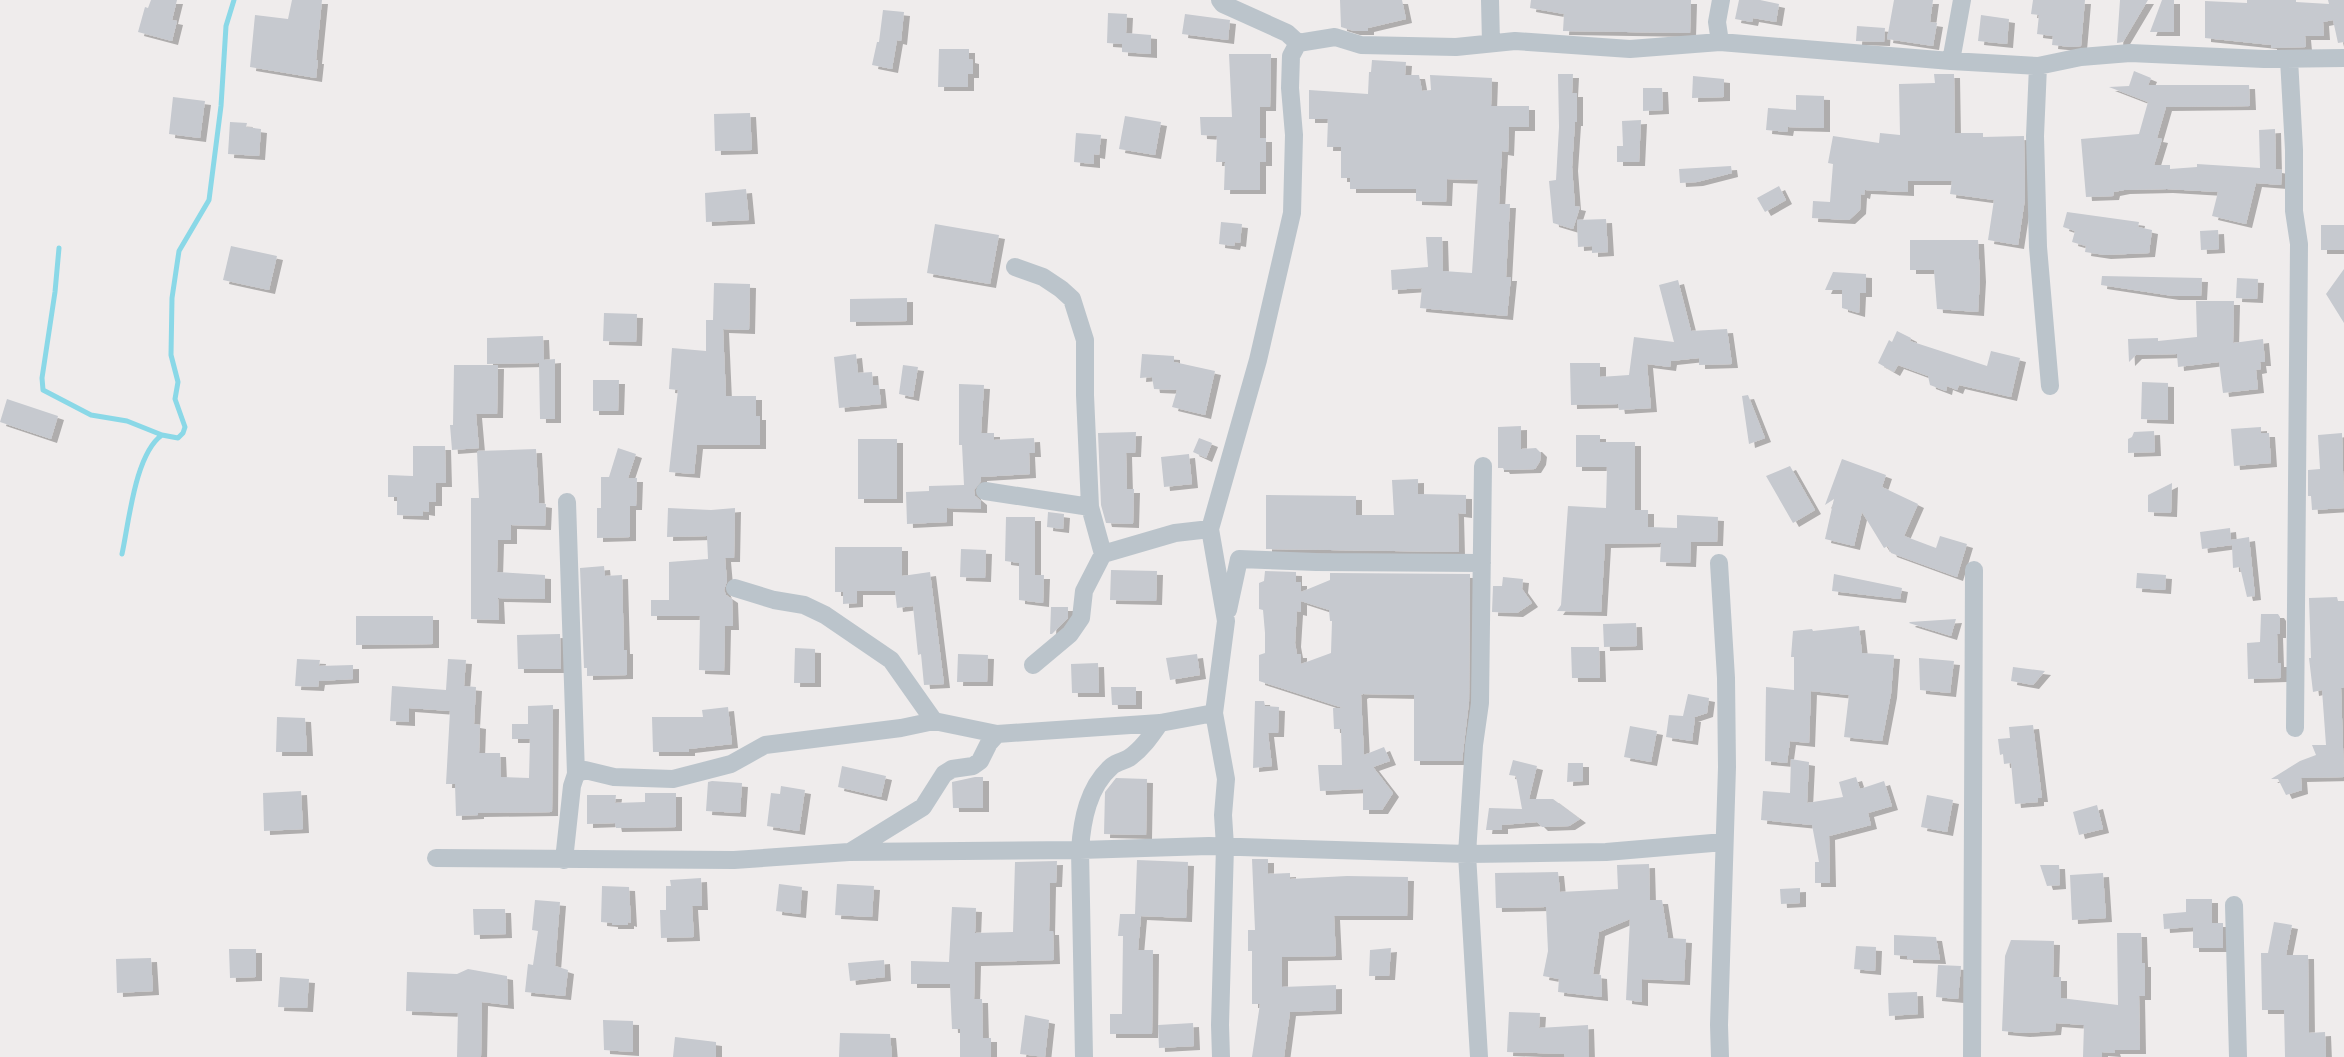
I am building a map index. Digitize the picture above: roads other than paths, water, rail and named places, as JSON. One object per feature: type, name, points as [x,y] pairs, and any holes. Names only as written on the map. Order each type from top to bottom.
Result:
[{"type":"street","points":[[1220,0],[1223,4],[1287,33],[1298,43],[1335,38],[1360,45],[1456,47],[1515,41],[1630,49],[1720,42],[2038,66],[2081,57],[2130,53],[2289,59],[2344,58]]},
{"type":"street","points":[[1490,0],[1491,43]]},
{"type":"street","points":[[1720,42],[1717,22],[1721,0]]},
{"type":"street","points":[[1951,61],[1962,0]]},
{"type":"street","points":[[1226,621],[1210,529],[1258,360],[1292,213],[1294,135],[1290,88],[1291,57],[1298,43]]},
{"type":"street","points":[[2289,59],[2295,211],[2299,244],[2295,728]]},
{"type":"street","points":[[2038,66],[2035,136],[2038,247],[2050,386]]},
{"type":"street","points":[[1015,267],[1043,277],[1072,299],[1085,340],[1090,507],[1103,554],[1084,591],[1081,618],[1070,634],[1033,665]]},
{"type":"street","points":[[1479,1057],[1467,854],[1474,745],[1480,703],[1483,466]]},
{"type":"street","points":[[985,491],[1090,507]]},
{"type":"street","points":[[564,860],[572,786],[576,774],[567,502]]},
{"type":"street","points":[[1103,554],[1175,533],[1210,529]]},
{"type":"street","points":[[1221,1057],[1225,846],[1223,815],[1226,779],[1214,713],[1226,621],[1239,559],[1482,563]]},
{"type":"street","points":[[1719,563],[1727,767],[1720,1057]]},
{"type":"street","points":[[1972,1057],[1974,570]]},
{"type":"street","points":[[735,588],[774,600],[804,605],[825,615],[891,660],[934,721]]},
{"type":"street","points":[[576,774],[585,770],[614,777],[673,779],[731,764],[765,745],[901,728],[934,721],[997,734],[1160,723],[1214,713]]},
{"type":"street","points":[[1084,1057],[1081,829],[1091,791],[1113,765],[1128,758],[1145,744],[1160,723]]},
{"type":"street","points":[[849,852],[923,807],[944,774],[952,769],[973,766],[980,761],[989,743],[997,734]]},
{"type":"street","points":[[436,858],[734,860],[849,852],[1225,846],[1467,854],[1606,852],[1724,842]]},
{"type":"street","points":[[2234,905],[2238,1057]]},
{"type":"waterway","points":[[122,554],[134,490],[145,457],[162,435],[178,438],[185,427],[175,399],[178,382],[171,355],[172,298],[179,251],[209,200],[221,106],[226,26],[234,0]]},
{"type":"waterway","points":[[59,248],[42,378],[43,390],[91,415],[127,421],[162,435]]}]
